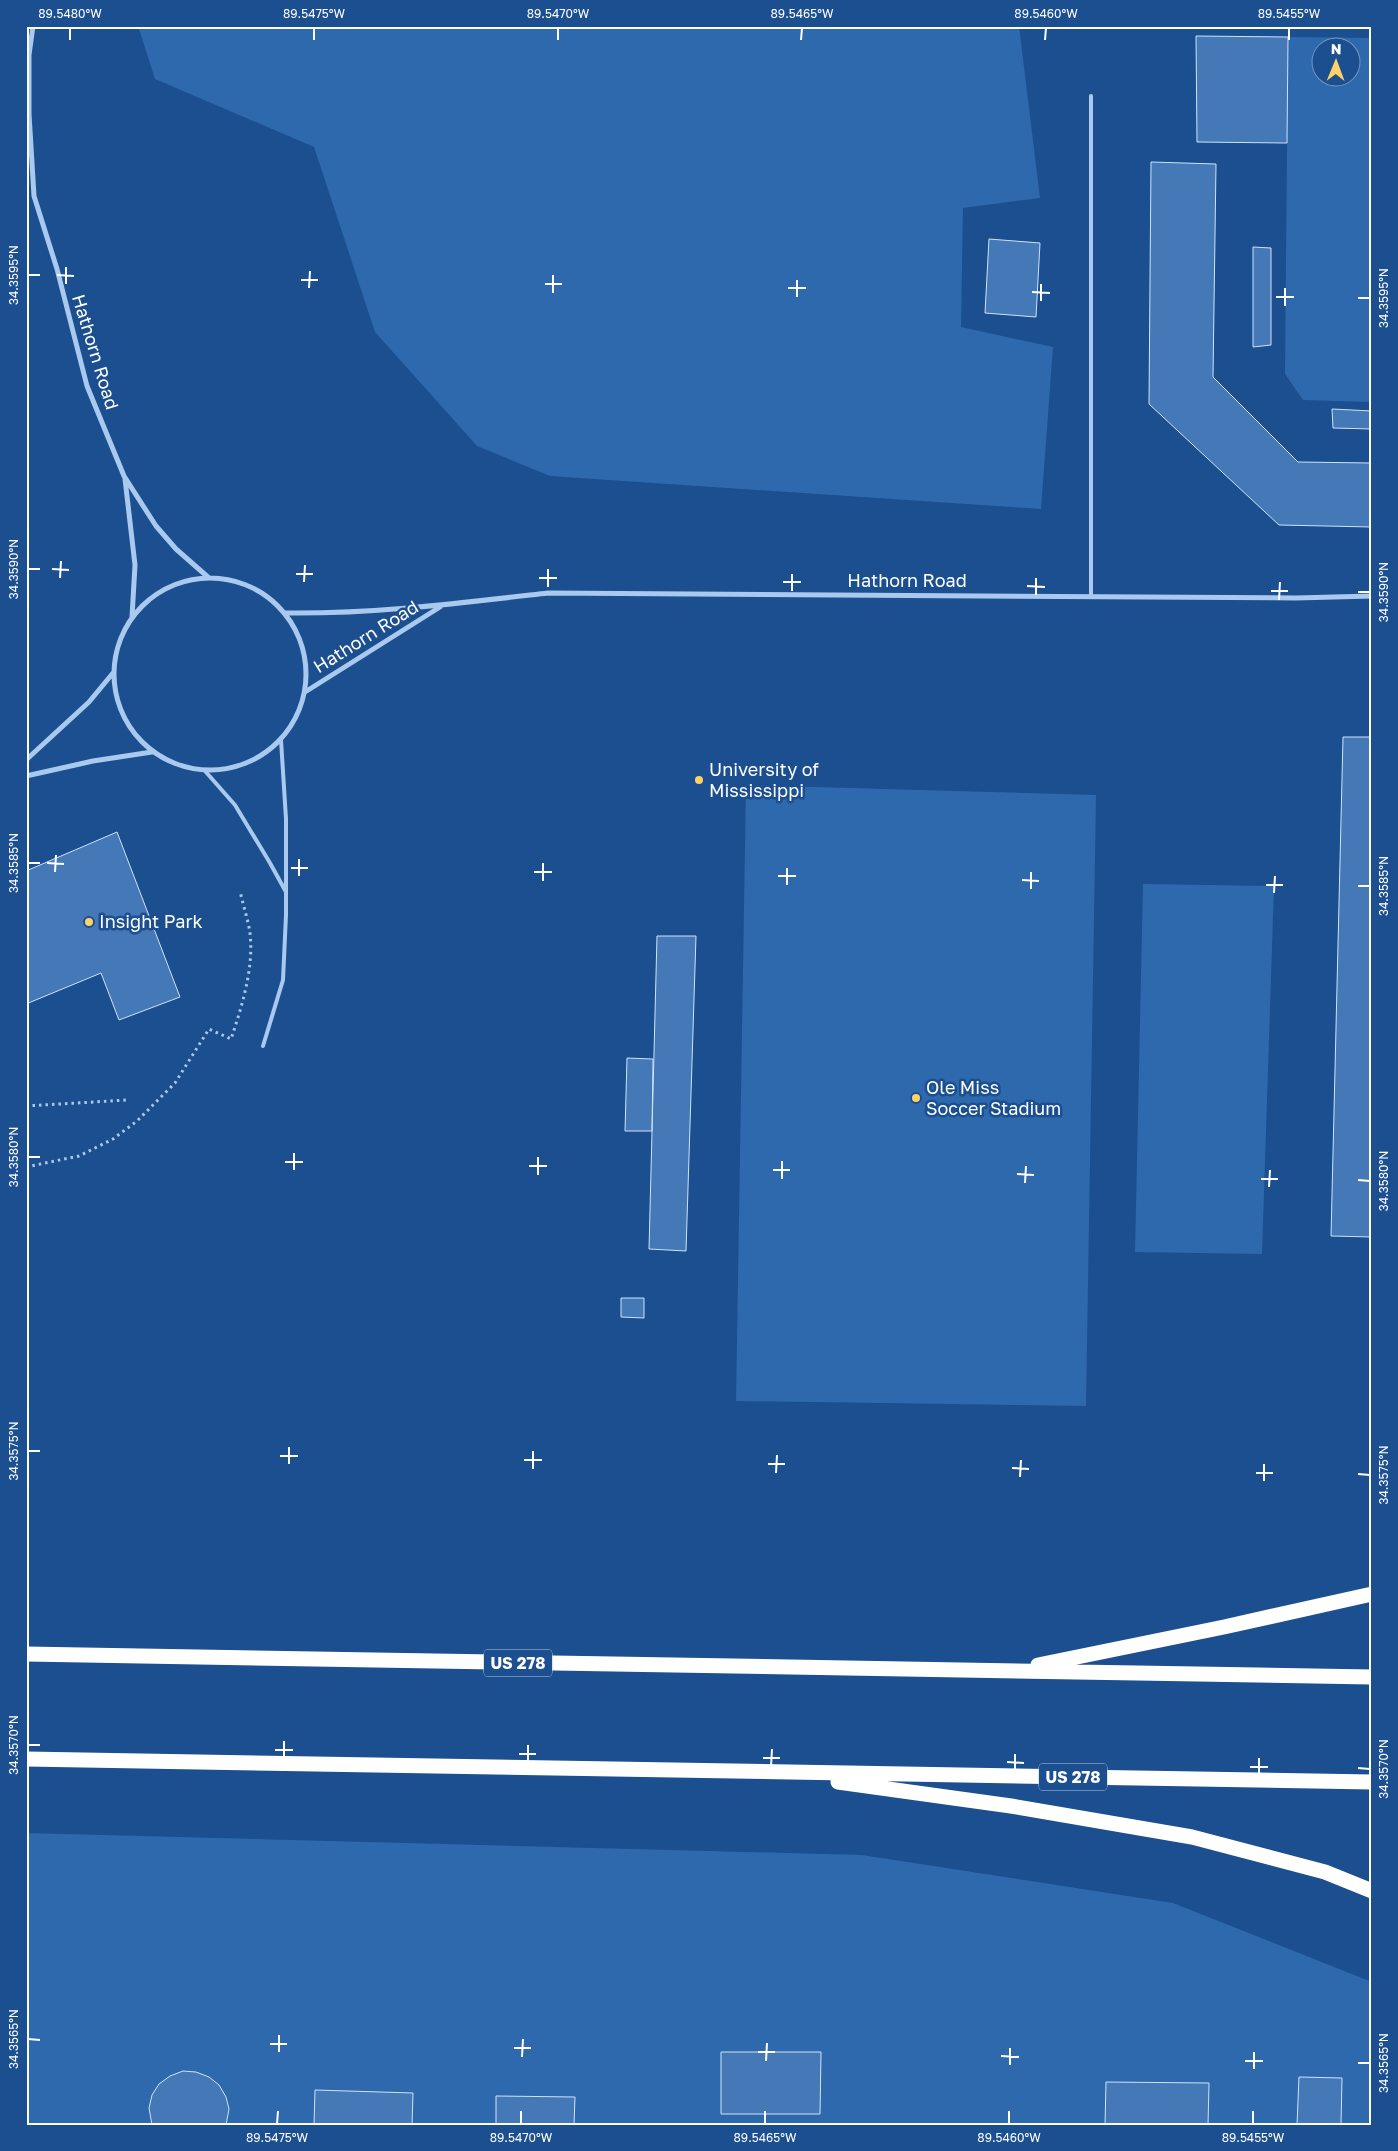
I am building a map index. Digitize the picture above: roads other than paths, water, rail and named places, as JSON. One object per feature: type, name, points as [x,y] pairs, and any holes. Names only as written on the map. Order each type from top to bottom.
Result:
[{"type":"highway","points":[[1009,1671],[1224,1627],[1372,1594]]},
{"type":"highway","name":"US 278","points":[[26,1654],[1372,1677]]},
{"type":"highway","name":"US 278","points":[[26,1759],[1372,1782]]},
{"type":"highway","points":[[775,1773],[1011,1806],[1192,1837],[1325,1872],[1372,1891]]},
{"type":"street","name":"Hathorn Road","points":[[33,26],[29,56],[28,114],[34,196],[87,386],[124,476],[156,526],[176,548],[209,578]]},
{"type":"street","name":"Hathorn Road","points":[[124,476],[135,565],[132,617]]},
{"type":"street","name":"Hathorn Road","points":[[209,578],[238,581],[264,594],[285,613],[299,637],[307,664],[305,692],[297,718],[281,740],[260,757],[234,768],[205,771],[177,766],[152,752],[131,731],[117,703],[113,673],[118,643],[132,617],[154,596],[181,582],[209,578]]},
{"type":"street","name":"Hathorn Road","points":[[285,613],[326,614],[442,606],[548,593],[1372,596]]},
{"type":"street","name":"Hathorn Road","points":[[305,692],[442,606]]},
{"type":"street","points":[[26,760],[90,702],[113,673]]},
{"type":"street","points":[[26,776],[93,761],[152,752]]},
{"type":"lane","points":[[1091,96],[1091,596]]},
{"type":"lane","points":[[264,1046],[283,980],[287,894],[286,819],[281,740]]},
{"type":"lane","points":[[205,771],[235,806],[270,862],[287,894]]},
{"type":"place","name":"University of Mississippi","points":[[699,780]]},
{"type":"place","name":"Insight Park","points":[[89,922]]},
{"type":"place","name":"Ole Miss Soccer Stadium","points":[[916,1098]]}]
